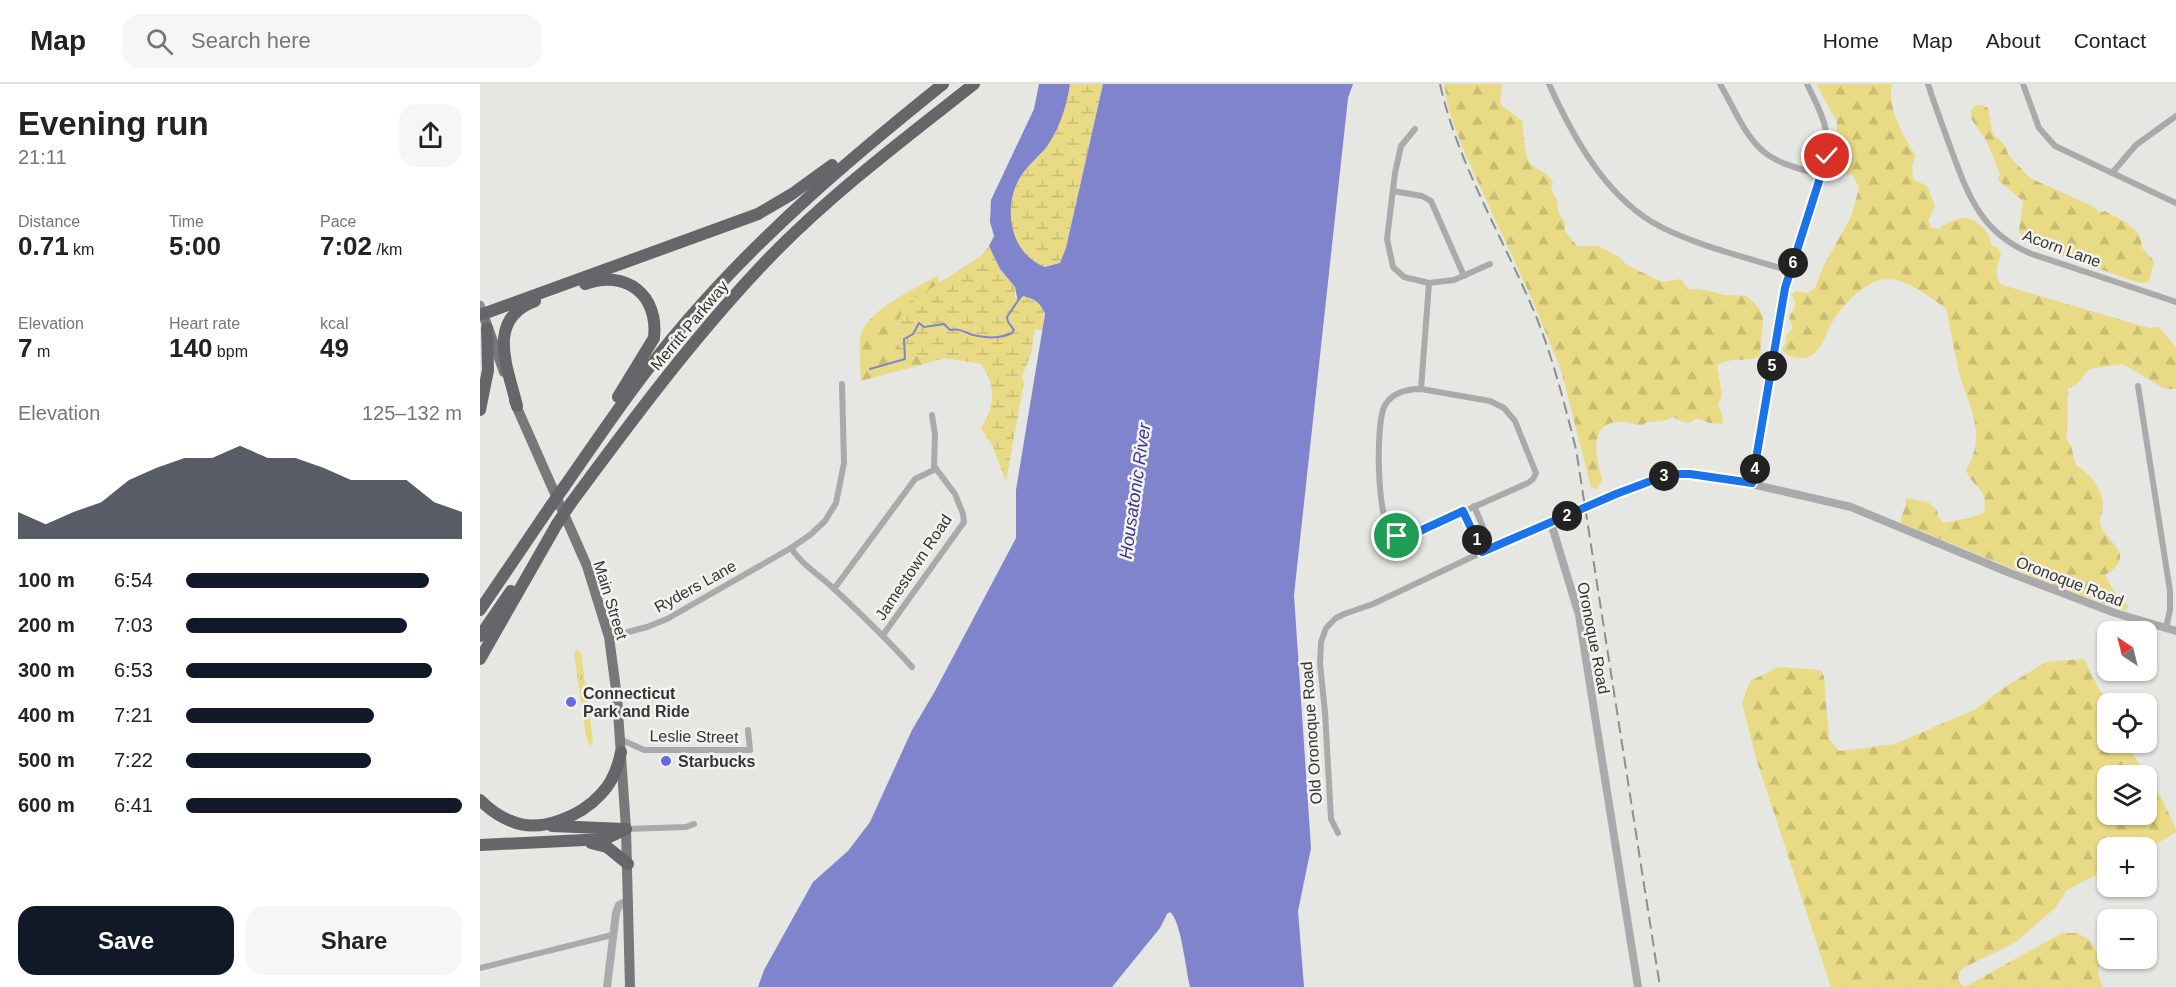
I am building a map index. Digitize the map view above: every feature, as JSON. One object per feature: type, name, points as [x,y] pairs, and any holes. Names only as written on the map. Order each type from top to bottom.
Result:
[{"type":"highway","name":"Merritt Parkway","points":[[480,610],[636,384],[685,323],[724,279],[827,179],[943,84]]},
{"type":"highway","name":"Merritt Parkway","points":[[480,636],[571,503],[647,400],[703,332],[769,258],[838,194],[974,84]]},
{"type":"highway","points":[[481,309],[758,213],[792,194],[869,135],[892,125]]},
{"type":"highway","points":[[517,406],[504,347],[505,330],[510,317],[528,304],[594,281],[614,279],[624,282],[639,292],[653,311],[654,338],[581,463]]},
{"type":"highway","points":[[480,410],[488,370],[487,328]]},
{"type":"highway","points":[[480,659],[557,524]]},
{"type":"highway","points":[[533,825],[556,821],[590,804],[602,793],[612,777],[621,752]]},
{"type":"highway","points":[[480,800],[513,822],[626,829]]},
{"type":"highway","points":[[480,845],[584,842],[604,839],[626,829]]},
{"type":"highway","points":[[584,842],[607,847],[628,864]]},
{"type":"main road","name":"Main Street","points":[[481,309],[517,406],[587,566],[609,637],[620,739],[626,829],[630,987]]},
{"type":"street","points":[[1549,84],[1588,157],[1613,189],[1642,215],[1687,238],[1790,271]]},
{"type":"street","points":[[1720,84],[1752,139],[1766,153],[1784,163],[1821,175]]},
{"type":"street","points":[[1752,483],[1784,297],[1790,271],[1827,156],[1828,138],[1824,120],[1807,84]]},
{"type":"street","name":"Acorn Lane","points":[[1928,84],[1966,192],[1981,216],[2000,235],[2015,246],[2032,254],[2176,302]]},
{"type":"street","points":[[2023,84],[2039,128],[2049,141],[2063,150],[2176,203]]},
{"type":"street","points":[[2112,173],[2136,145],[2176,116]]},
{"type":"street","points":[[1415,129],[1401,146],[1393,190],[1387,239],[1393,267],[1404,277],[1429,283],[1454,280],[1490,264]]},
{"type":"street","points":[[1393,190],[1422,196],[1431,201],[1464,276]]},
{"type":"street","points":[[1421,389],[1429,283]]},
{"type":"street","name":"Ryders Lane","points":[[609,637],[667,619],[791,548],[819,528],[836,502],[844,463],[842,384]]},
{"type":"street","points":[[2139,386],[2170,591],[2170,610],[2166,628]]},
{"type":"street","points":[[1421,389],[1490,401],[1504,408],[1515,421],[1535,469],[1534,477],[1528,483],[1474,506],[1405,537],[1394,534],[1386,524],[1377,462],[1382,411],[1389,400],[1397,394],[1421,389]]},
{"type":"street","points":[[834,589],[915,479],[936,470],[933,457],[935,435],[932,415]]},
{"type":"street","name":"Jamestown Road","points":[[884,635],[963,522],[963,514],[955,494],[936,470]]},
{"type":"street","name":"Oronoque Road","points":[[1638,987],[1579,615],[1551,523],[1616,494],[1676,474],[1700,474],[1752,483],[1851,507],[2131,619],[2176,631]]},
{"type":"street","points":[[1474,506],[1492,548]]},
{"type":"street","points":[[1463,511],[1482,552]]},
{"type":"street","name":"Old Oronoque Road","points":[[1338,833],[1332,825],[1329,806],[1325,712],[1320,663],[1323,635],[1330,622],[1551,523]]},
{"type":"street","points":[[791,548],[796,556],[884,635],[912,668]]},
{"type":"street","name":"Leslie Street","points":[[620,739],[644,750],[750,750],[748,730]]},
{"type":"street","points":[[626,829],[686,827],[694,824]]},
{"type":"street","points":[[607,987],[616,913],[620,905],[628,901]]},
{"type":"street","points":[[480,968],[612,935]]},
{"type":"green space","points":[[1070,84],[1103,84],[1066,248],[1060,263],[1045,267],[1033,261],[1018,242],[1013,230],[1011,205],[1013,193],[1021,176],[1048,145],[1056,131],[1065,108]]},
{"type":"green space","points":[[1444,84],[1502,84],[1500,104],[1522,121],[1528,160],[1553,182],[1551,189],[1557,201],[1558,212],[1565,222],[1565,231],[1577,246],[1598,246],[1618,256],[1627,265],[1662,282],[1681,279],[1689,290],[1698,289],[1726,295],[1745,296],[1751,299],[1761,311],[1763,327],[1761,355],[1751,359],[1730,360],[1717,365],[1722,396],[1718,405],[1723,418],[1722,424],[1696,418],[1691,422],[1685,422],[1673,417],[1642,425],[1621,422],[1608,424],[1602,429],[1596,444],[1602,480],[1597,489],[1591,487],[1561,370],[1532,299],[1465,154],[1449,111]]},
{"type":"green space","points":[[1816,84],[1892,84],[1894,112],[1901,131],[1916,156],[1912,166],[1913,179],[1927,186],[1935,206],[1928,221],[1932,228],[1939,229],[1952,221],[1963,218],[1971,219],[1979,225],[1987,232],[1991,245],[1999,249],[2001,254],[1996,274],[2002,285],[2149,328],[2159,327],[2176,347],[2176,389],[2165,389],[2123,364],[2089,369],[2078,383],[2068,389],[2066,438],[2071,446],[2076,465],[2091,477],[2101,494],[2102,528],[2120,554],[2120,560],[2115,567],[2105,575],[2114,591],[2129,606],[2126,611],[2057,587],[1901,523],[1906,498],[1928,502],[1937,510],[1943,523],[1984,512],[1982,492],[1966,470],[1973,456],[1976,431],[1958,368],[1946,308],[1907,283],[1889,279],[1880,280],[1854,295],[1843,307],[1814,354],[1806,358],[1796,358],[1788,355],[1782,349],[1787,341],[1785,337],[1793,327],[1789,318],[1796,304],[1792,295],[1795,291],[1807,293],[1815,288],[1823,267],[1851,217],[1859,188],[1853,175],[1846,174],[1839,178],[1830,172],[1837,137],[1837,122]]},
{"type":"green space","points":[[1981,105],[1988,108],[1993,134],[2004,144],[2009,156],[2030,178],[2094,207],[2099,213],[2105,211],[2123,221],[2139,235],[2142,248],[2154,261],[2149,282],[2140,283],[2029,245],[2019,232],[2023,201],[1998,180],[2000,174],[1987,142],[1972,120],[1971,111],[1974,106]]},
{"type":"green space","points":[[989,246],[1000,270],[1015,287],[1015,297],[1020,300],[1023,296],[1036,301],[1044,312],[1042,330],[1035,329],[1031,354],[1022,376],[1024,382],[1006,482],[993,447],[981,428],[990,409],[992,395],[988,376],[981,364],[945,358],[935,361],[899,347],[897,337],[898,321],[905,305],[981,256]]},
{"type":"green space","points":[[937,276],[940,283],[925,293],[898,321],[897,337],[899,347],[935,361],[861,381],[860,340],[865,326],[872,317],[893,301]]},
{"type":"green space","points":[[577,650],[581,653],[593,741],[590,747],[586,736],[574,653]]},
{"type":"green space","points":[[2084,659],[2101,693],[2097,693],[2097,753],[2133,753],[2139,765],[2097,765],[2097,825],[2157,825],[2157,790],[2176,832],[2157,844],[2157,837],[2097,837],[2097,874],[2067,890],[2056,907],[2016,942],[1961,970],[1958,977],[1960,983],[1965,987],[1831,987],[1756,758],[1742,703],[1750,681],[1779,667],[1821,670],[1824,677],[1829,739],[1839,751],[1895,744],[1976,709],[2002,689],[2046,662]]},
{"type":"green space","points":[[2062,933],[2077,933],[2090,940],[2097,953],[2097,969],[2103,987],[1965,987]]},
{"type":"water","name":"Housatonic River","points":[[1039,84],[1070,84],[1056,131],[1018,181],[1013,193],[1011,218],[1013,230],[1024,252],[1033,261],[1045,267],[1060,263],[1066,248],[1103,84],[1353,84],[1348,98],[1294,595],[1311,848],[1298,911],[1304,987],[1190,987],[1180,935],[1170,912],[1160,928],[1112,987],[758,987],[764,970],[813,882],[848,851],[870,822],[912,730],[1016,538],[1016,490],[1045,314],[1042,307],[1031,299],[1023,296],[1018,302],[1015,287],[1000,269],[989,246],[994,236],[990,222],[991,200],[1034,109]]},
{"type":"waterway","points":[[870,369],[905,359],[904,339],[913,334],[919,323],[924,327],[944,324],[950,330],[959,330],[983,337],[998,337],[1012,333],[1014,330],[1007,317],[1019,299]]},
{"type":"railway","points":[[1440,84],[1448,114],[1469,171],[1540,326],[1576,449],[1660,987]]},
{"type":"place","name":"Connecticut Park and Ride","points":[[571,702]]},
{"type":"place","name":"Starbucks","points":[[666,761]]},
{"type":"route","points":[[1397,536],[1409,536],[1463,511],[1482,552],[1616,494],[1664,476],[1700,474],[1752,483],[1785,288],[1827,156]]}]
